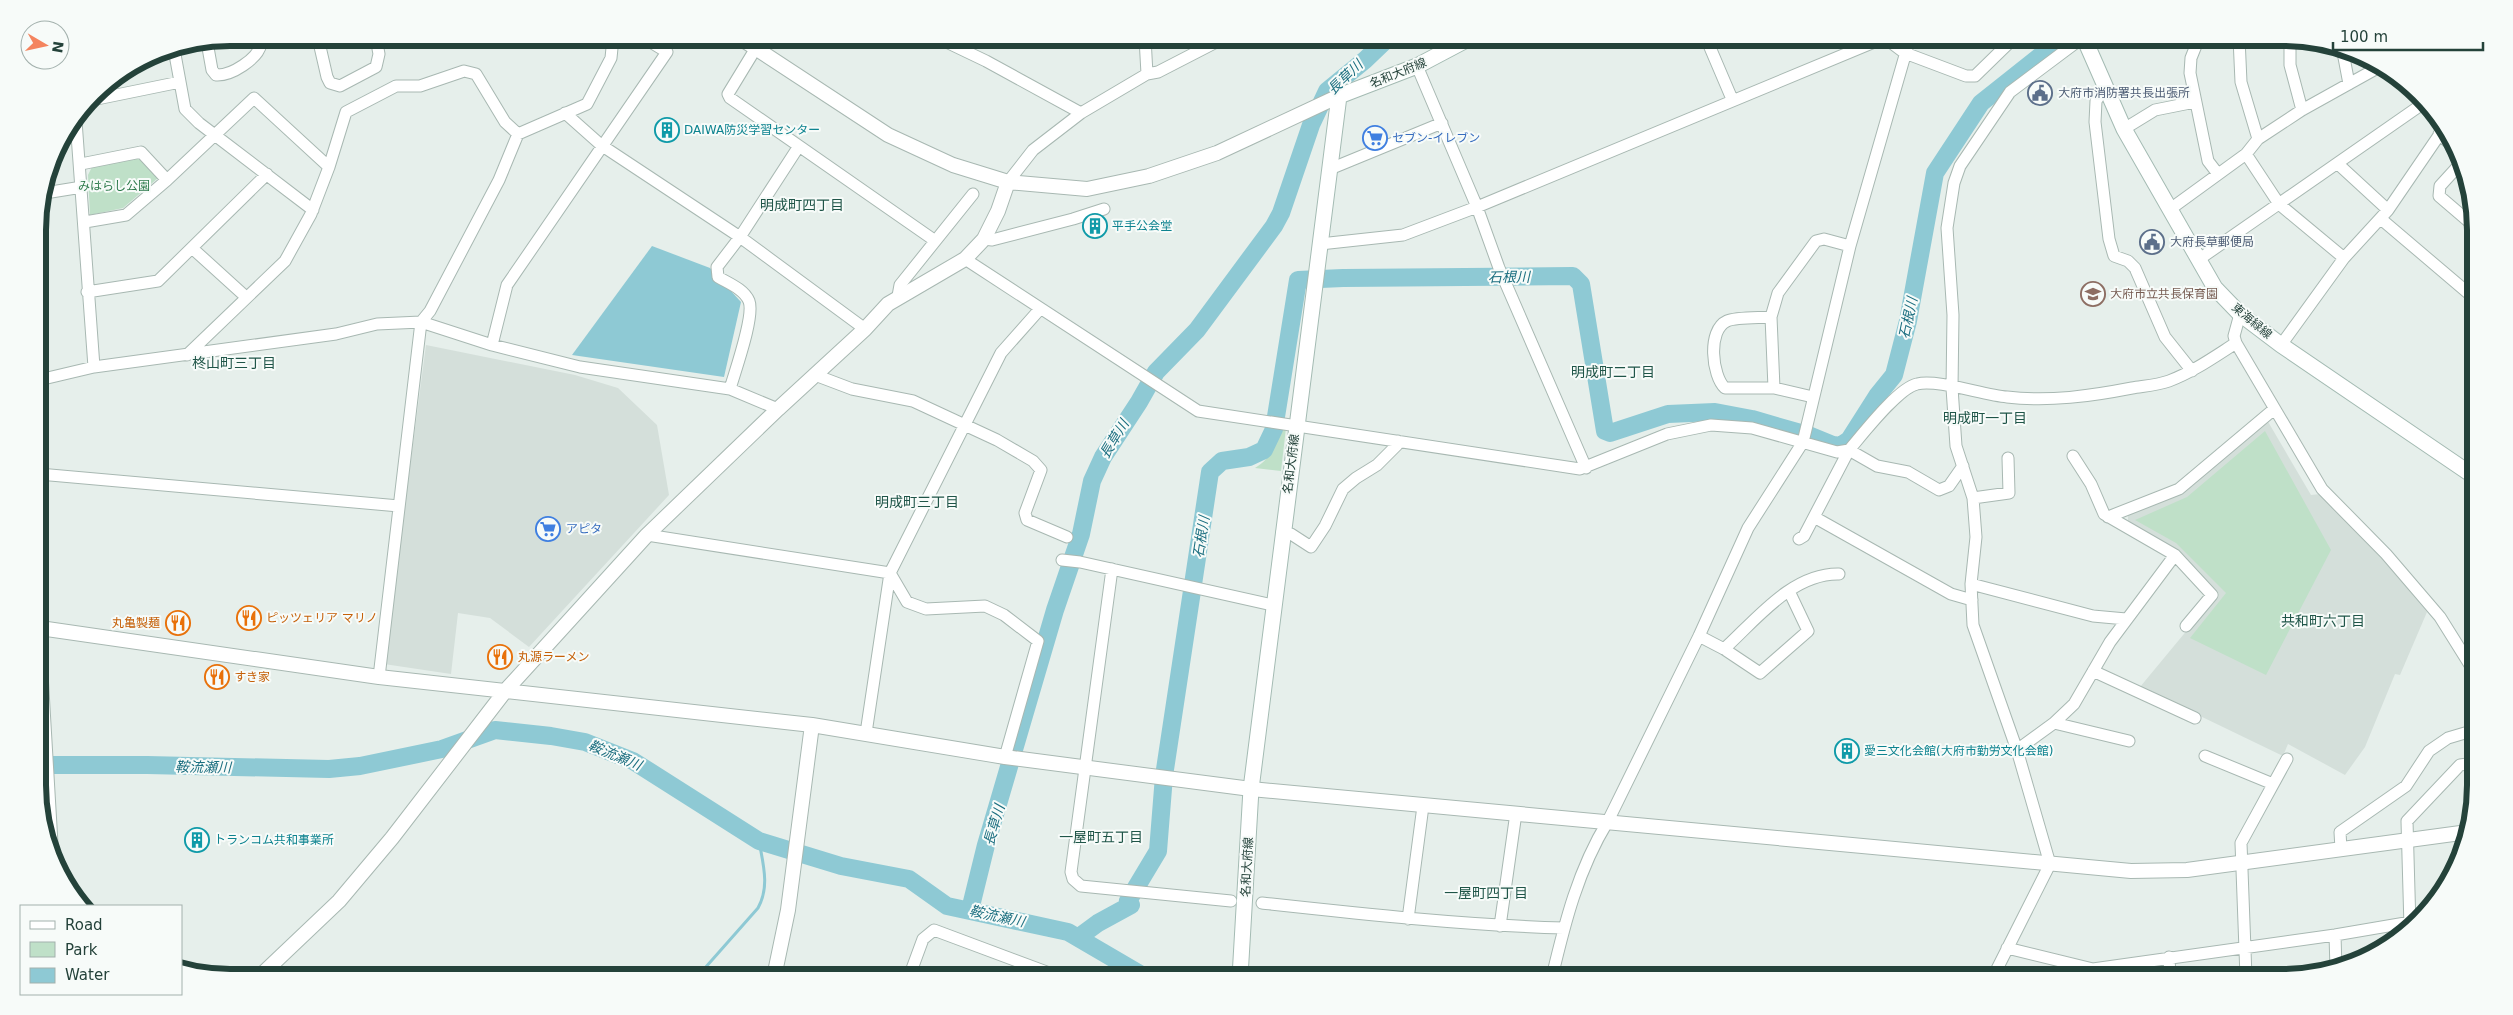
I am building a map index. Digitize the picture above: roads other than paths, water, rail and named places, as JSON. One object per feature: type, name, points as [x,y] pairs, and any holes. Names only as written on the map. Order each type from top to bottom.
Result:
[{"type":"main road","name":"名和大府線","points":[[1241,969],[1251,789],[1272,605],[1330,169],[1335,98],[1417,66],[1455,46]]},
{"type":"main road","name":"東海緑線","points":[[2087,46],[2124,129],[2215,288],[2240,314],[2282,346],[2467,472]]},
{"type":"street","points":[[208,48],[212,70],[216,75],[224,75],[256,56],[260,46]]},
{"type":"street","points":[[320,46],[330,83],[340,86],[376,67],[379,54],[378,46]]},
{"type":"street","points":[[379,676],[421,322],[430,311],[499,180],[518,134],[587,104],[611,58],[612,46]]},
{"type":"street","points":[[492,345],[507,285],[667,52],[657,46]]},
{"type":"street","points":[[753,46],[903,143],[960,168],[1008,182],[1087,189],[1149,176],[1217,153],[1335,98]]},
{"type":"street","points":[[955,46],[1081,113]]},
{"type":"street","points":[[1145,46],[1147,74]]},
{"type":"street","points":[[268,969],[338,900],[392,838],[506,690],[647,535],[778,409],[865,329],[888,304],[898,296],[965,258],[984,239],[1008,182],[1032,150],[1081,113],[1147,74],[1158,72],[1208,46]]},
{"type":"street","points":[[1709,46],[1732,100]]},
{"type":"street","points":[[1320,244],[1403,235],[1477,207],[1865,46]]},
{"type":"street","points":[[1896,46],[1905,53],[1966,76],[1975,76],[2006,46]]},
{"type":"street","points":[[1554,969],[1575,888],[1594,844],[1608,822],[1699,636],[1748,528],[1804,437],[1850,246],[1907,46]]},
{"type":"street","points":[[1997,969],[2050,864],[2016,750],[1972,625],[1971,584],[1976,537],[1973,498],[1956,446],[1952,388],[1953,315],[1947,228],[1954,183],[1960,166],[2010,92],[2072,46]]},
{"type":"street","points":[[2196,46],[2190,73],[2208,161],[2218,174]]},
{"type":"street","points":[[2239,46],[2241,82],[2258,139]]},
{"type":"street","points":[[2290,47],[2290,65],[2302,110]]},
{"type":"street","points":[[756,48],[728,94],[730,98],[934,240]]},
{"type":"street","points":[[175,55],[185,109],[199,123],[215,133],[313,210]]},
{"type":"street","points":[[2344,57],[2350,84]]},
{"type":"street","points":[[1417,66],[1477,207],[1506,285],[1586,468]]},
{"type":"street","points":[[187,355],[284,261],[313,210],[346,112],[396,86],[420,86],[464,71],[476,74],[505,122],[518,134]]},
{"type":"street","points":[[2169,210],[2246,154],[2258,139],[2302,110],[2373,71]]},
{"type":"street","points":[[102,98],[180,82]]},
{"type":"street","points":[[2108,92],[2100,95],[2096,101],[2095,122],[2111,248],[2114,256],[2128,261],[2135,268],[2165,337],[2192,371]]},
{"type":"street","points":[[85,222],[126,214],[167,180],[254,98],[329,167]]},
{"type":"street","points":[[2124,129],[2155,110],[2195,102]]},
{"type":"street","points":[[2198,260],[2419,107]]},
{"type":"street","points":[[566,113],[601,146],[740,237],[865,329]]},
{"type":"street","points":[[1330,169],[1442,123]]},
{"type":"street","points":[[77,129],[85,222],[87,292],[94,367]]},
{"type":"street","points":[[2282,346],[2344,258],[2384,214],[2440,134]]},
{"type":"street","points":[[730,389],[746,333],[750,309],[749,300],[740,290],[718,277],[716,267],[740,237],[800,146]]},
{"type":"street","points":[[80,164],[141,152],[167,180]]},
{"type":"street","points":[[2246,154],[2279,204],[2344,258]]},
{"type":"street","points":[[2338,164],[2384,214],[2467,291]]},
{"type":"street","points":[[2456,168],[2440,186],[2438,196],[2466,218]]},
{"type":"street","points":[[87,292],[158,281],[267,174]]},
{"type":"street","points":[[51,192],[82,187]]},
{"type":"street","points":[[898,296],[900,285],[934,240],[973,194]]},
{"type":"street","points":[[984,239],[992,240],[1037,229],[1104,209]]},
{"type":"street","points":[[1774,388],[1771,317],[1778,293],[1816,241],[1824,239],[1850,246]]},
{"type":"street","points":[[192,248],[246,297]]},
{"type":"street","points":[[965,258],[1040,309],[1198,410],[1580,469],[1667,434],[1711,425],[1752,428],[1804,437],[1837,452],[1850,450],[1882,468],[1908,472],[1939,490],[1949,486],[1963,466]]},
{"type":"street","points":[[866,733],[890,573],[966,426],[1001,353],[1040,309]]},
{"type":"street","points":[[2240,314],[2234,336],[2236,343],[2322,489],[2386,554],[2440,617],[2467,660]]},
{"type":"street","points":[[1771,317],[1728,321],[1719,328],[1712,350],[1718,382],[1725,388],[1774,388],[1813,397]]},
{"type":"street","points":[[46,378],[94,367],[336,334],[377,324],[421,322],[492,345],[580,367],[730,389],[778,409]]},
{"type":"street","points":[[1799,540],[1804,536],[1850,450],[1875,419],[1905,390],[1916,384],[1931,383],[2021,398],[2077,397],[2168,381],[2192,371],[2236,343]]},
{"type":"street","points":[[816,375],[852,389],[913,401],[997,440],[1033,461],[1041,470],[1025,513],[1027,520],[1067,537]]},
{"type":"street","points":[[2108,517],[2179,488],[2274,410]]},
{"type":"street","points":[[1282,532],[1291,534],[1311,547],[1325,526],[1343,489],[1377,465],[1397,445],[1398,441]]},
{"type":"street","points":[[2073,456],[2091,484],[2104,514],[2175,556],[2212,595],[2186,626]]},
{"type":"street","points":[[1973,498],[2009,493],[2008,458]]},
{"type":"street","points":[[46,475],[398,506]]},
{"type":"street","points":[[1814,517],[1951,594],[1972,600]]},
{"type":"street","points":[[647,535],[890,573]]},
{"type":"street","points":[[2016,750],[2054,723],[2074,704],[2126,619],[2145,598],[2175,556]]},
{"type":"street","points":[[1062,560],[1080,562],[1272,605]]},
{"type":"street","points":[[1112,569],[1070,872],[1073,880],[1081,886],[1231,901]]},
{"type":"street","points":[[890,573],[907,602],[926,608],[985,606],[1004,615],[1038,641],[1011,757]]},
{"type":"street","points":[[1724,649],[1789,591],[1823,574],[1839,574]]},
{"type":"street","points":[[1971,584],[2093,616],[2126,619]]},
{"type":"street","points":[[1699,636],[1724,649],[1760,673],[1808,631],[1789,591]]},
{"type":"street","points":[[46,629],[379,676],[812,725],[1011,757],[1181,778],[1251,789],[2132,871],[2187,870],[2460,833]]},
{"type":"street","points":[[2093,671],[2195,718]]},
{"type":"street","points":[[2054,723],[2129,741]]},
{"type":"street","points":[[775,969],[793,874],[812,725]]},
{"type":"street","points":[[46,730],[50,820]]},
{"type":"street","points":[[2341,849],[2340,832],[2406,786],[2429,751],[2448,738],[2467,732]]},
{"type":"street","points":[[2205,756],[2273,784]]},
{"type":"street","points":[[2245,969],[2240,863],[2242,843],[2286,759]]},
{"type":"street","points":[[2412,916],[2407,820],[2460,766],[2467,765]]},
{"type":"street","points":[[1408,919],[1423,806]]},
{"type":"street","points":[[1500,926],[1516,813]]},
{"type":"street","points":[[1262,903],[1408,919],[1500,926],[1564,928]]},
{"type":"street","points":[[2112,969],[2169,957],[2402,925]]},
{"type":"street","points":[[913,969],[923,939],[934,930],[1039,969]]},
{"type":"street","points":[[2335,935],[2336,961]]},
{"type":"street","points":[[2007,948],[2079,969]]},
{"type":"street","points":[[2169,957],[2170,969]]},
{"type":"water","points":[[652,246],[710,268],[741,302],[724,377],[572,355]]},
{"type":"waterway","name":"長草川","points":[[970,910],[986,845],[1055,610],[1081,534],[1092,481],[1103,457],[1156,372],[1197,330],[1274,226],[1281,213],[1311,125],[1327,91],[1380,46]]},
{"type":"waterway","name":"石根川","points":[[1079,937],[1098,923],[1131,905],[1128,901],[1158,851],[1164,776],[1210,472],[1222,461],[1249,457],[1264,450],[1274,429],[1298,280],[1573,276],[1581,284],[1605,431],[1610,433],[1668,414],[1715,412],[1752,419],[1840,446],[1849,440],[1877,396],[1894,375],[1908,321],[1935,173],[1981,103],[2053,46]]},
{"type":"waterway","name":"鞍流瀬川","points":[[46,765],[329,769],[360,766],[442,749],[495,730],[585,742],[633,761],[759,841],[841,866],[909,879],[947,906],[1068,932],[1131,969]]},
{"type":"waterway","points":[[704,969],[758,908],[762,900],[765,883],[759,841]]},
{"type":"place","name":"大府市消防署共長出張所","points":[[2040,93]]},
{"type":"place","name":"DAIWA防災学習センター","points":[[667,130]]},
{"type":"place","name":"セブン-イレブン","points":[[1375,138]]},
{"type":"place","name":"平手公会堂","points":[[1095,226]]},
{"type":"place","name":"大府長草郵便局","points":[[2152,242]]},
{"type":"place","name":"大府市立共長保育園","points":[[2093,294]]},
{"type":"place","name":"アピタ","points":[[548,529]]},
{"type":"place","name":"ピッツェリア マリノ","points":[[249,618]]},
{"type":"place","name":"丸亀製麺","points":[[178,623]]},
{"type":"place","name":"丸源ラーメン","points":[[500,657]]},
{"type":"place","name":"すき家","points":[[217,677]]},
{"type":"place","name":"愛三文化会館(大府市勤労文化会館)","points":[[1847,751]]},
{"type":"place","name":"トランコム共和事業所","points":[[197,840]]},
{"type":"district","name":"明成町四丁目","points":[[802,205]]},
{"type":"district","name":"柊山町三丁目","points":[[234,363]]},
{"type":"district","name":"明成町二丁目","points":[[1613,372]]},
{"type":"district","name":"明成町一丁目","points":[[1985,418]]},
{"type":"district","name":"明成町三丁目","points":[[917,502]]},
{"type":"district","name":"共和町六丁目","points":[[2323,621]]},
{"type":"district","name":"一屋町五丁目","points":[[1101,837]]},
{"type":"district","name":"一屋町四丁目","points":[[1486,893]]},
{"type":"park label","name":"みはらし公園","points":[[114,186]]}]
